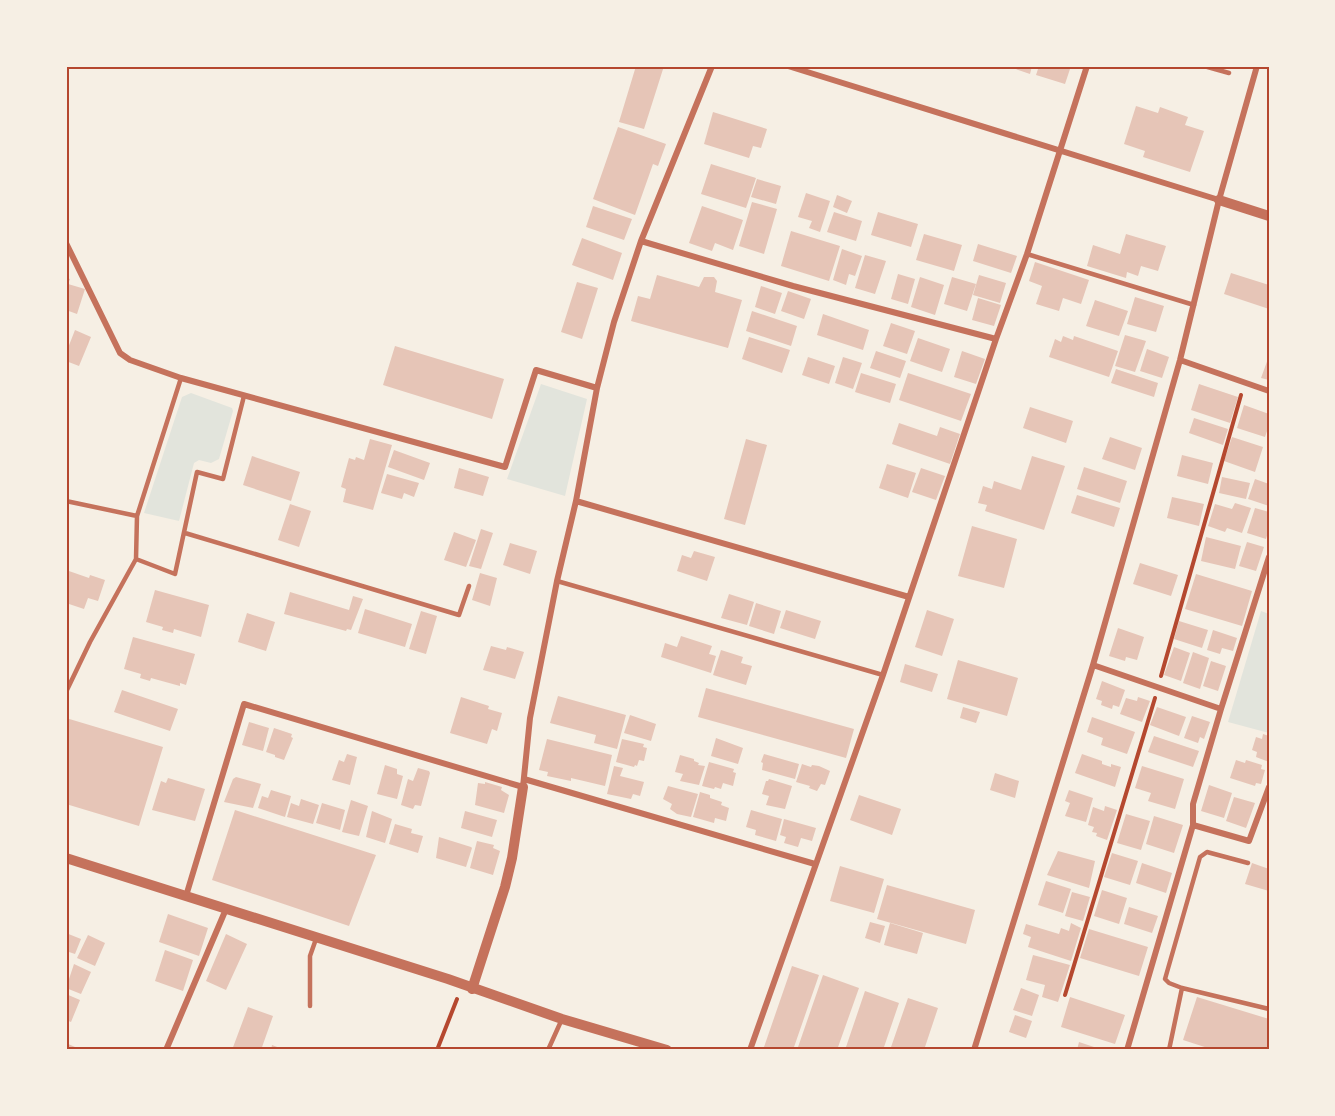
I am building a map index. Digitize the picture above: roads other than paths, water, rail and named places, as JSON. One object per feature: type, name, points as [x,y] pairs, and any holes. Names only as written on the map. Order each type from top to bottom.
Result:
[{"type":"street","points":[[472,989],[512,858],[524,783],[530,718],[557,580],[576,501],[597,388],[614,322],[641,241],[712,66]]},
{"type":"street","points":[[788,66],[1269,216]]},
{"type":"street","points":[[750,1050],[883,675],[996,339],[1027,254],[1087,66]]},
{"type":"street","points":[[974,1050],[1093,665],[1180,360],[1219,200],[1257,66]]},
{"type":"street","points":[[641,241],[793,286],[996,339]]},
{"type":"street","points":[[66,243],[120,353],[130,360],[244,396],[506,467],[536,370],[597,388]]},
{"type":"street","points":[[1180,360],[1269,391]]},
{"type":"street","points":[[576,501],[909,597]]},
{"type":"street","points":[[1126,1050],[1193,825],[1193,804],[1269,559]]},
{"type":"street","points":[[1093,665],[1221,710]]},
{"type":"street","points":[[186,896],[244,704],[815,864]]},
{"type":"street","points":[[1193,825],[1249,841],[1269,787]]},
{"type":"street","points":[[66,858],[448,979],[562,1019],[667,1050]]},
{"type":"street","points":[[166,1050],[226,909]]},
{"type":"lane","points":[[1204,66],[1229,73]]},
{"type":"lane","points":[[1027,254],[1194,305]]},
{"type":"lane","points":[[66,692],[90,642],[136,559],[137,516],[182,378]]},
{"type":"lane","points":[[136,559],[175,574],[197,472],[224,479],[244,396]]},
{"type":"lane","points":[[66,501],[137,516]]},
{"type":"lane","points":[[185,532],[459,615],[469,586]]},
{"type":"lane","points":[[557,580],[883,675]]},
{"type":"lane","points":[[1248,863],[1207,852],[1200,857],[1165,979],[1169,984],[1182,988],[1269,1010]]},
{"type":"lane","points":[[310,1006],[310,956],[316,939]]},
{"type":"lane","points":[[1169,1050],[1182,988]]},
{"type":"lane","points":[[548,1050],[562,1019]]}]
